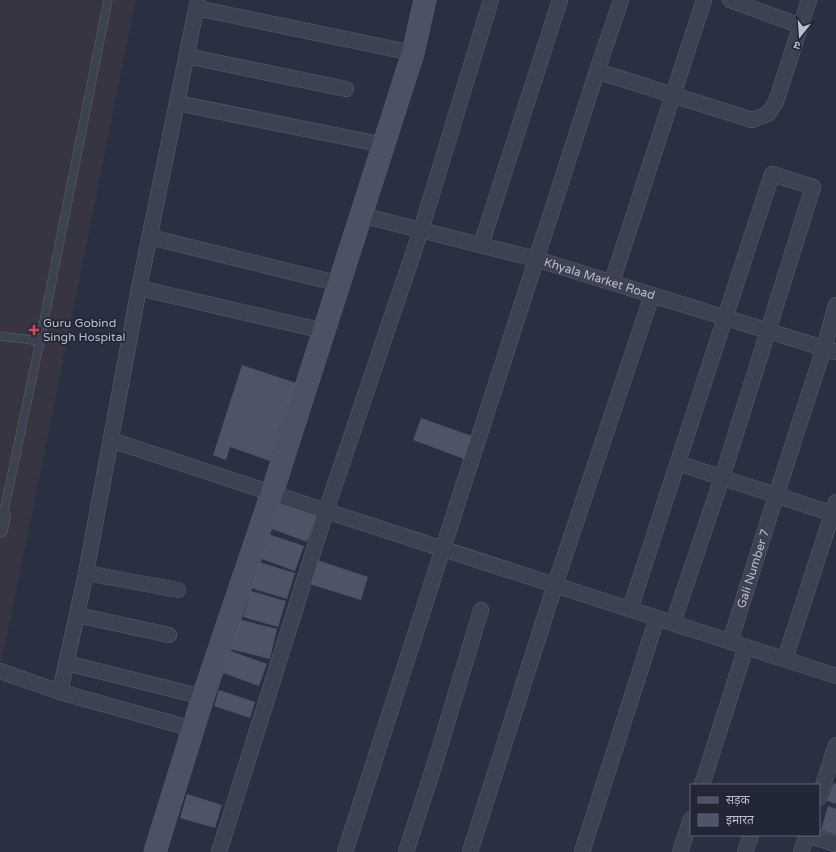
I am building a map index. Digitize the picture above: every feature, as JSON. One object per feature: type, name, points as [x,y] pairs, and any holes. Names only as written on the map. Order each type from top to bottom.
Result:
[{"type":"street","points":[[155,852],[203,696],[272,493],[340,284],[413,53],[425,0]]},
{"type":"street","points":[[219,852],[326,511],[421,230],[491,0]]},
{"type":"street","points":[[481,245],[560,0]]},
{"type":"street","points":[[345,852],[536,258],[621,0]]},
{"type":"street","points":[[612,282],[704,0]]},
{"type":"street","points":[[730,0],[801,26]]},
{"type":"street","points":[[597,71],[752,120],[768,114],[776,102],[809,0]]},
{"type":"street","points":[[60,692],[86,573],[139,288],[197,4],[413,53]]},
{"type":"street","points":[[186,56],[346,89]]},
{"type":"street","points":[[177,103],[384,145]]},
{"type":"street","points":[[630,609],[772,174],[812,187],[722,478],[672,623]]},
{"type":"street","name":"Khyala Market Road","points":[[361,216],[536,258],[830,350]]},
{"type":"street","points":[[150,237],[340,284]]},
{"type":"street","points":[[139,288],[324,332]]},
{"type":"street","points":[[470,852],[555,585],[652,295]]},
{"type":"street","name":"Gali Number 7","points":[[730,642],[776,496],[830,350],[836,305]]},
{"type":"street","points":[[111,440],[836,676]]},
{"type":"street","points":[[678,463],[776,496],[835,510],[785,659]]},
{"type":"street","points":[[86,573],[178,590]]},
{"type":"street","points":[[406,852],[482,610]]},
{"type":"street","points":[[77,615],[169,635]]},
{"type":"street","points":[[582,852],[657,618]]},
{"type":"street","points":[[702,784],[746,647]]},
{"type":"street","points":[[66,663],[203,696]]},
{"type":"street","points":[[0,671],[60,692],[193,729]]},
{"type":"street","points":[[820,795],[836,745]]},
{"type":"street","points":[[680,852],[690,821]]},
{"type":"street","points":[[745,852],[751,836]]},
{"type":"street","points":[[802,852],[807,836]]},
{"type":"street","points":[[810,836],[836,844]]},
{"type":"lane","points":[[1,520],[40,341],[108,0]]},
{"type":"lane","points":[[0,336],[40,341]]},
{"type":"shaded area","name":"Guru Gobind Singh Hospital","points":[[0,0],[136,0],[2,661],[0,660]]},
{"type":"building","points":[[242,365],[299,384],[292,406],[288,405],[270,461],[230,447],[226,460],[213,455]]},
{"type":"building","points":[[421,418],[472,436],[464,459],[413,440]]},
{"type":"building","points":[[281,502],[317,514],[307,542],[272,529]]},
{"type":"building","points":[[268,534],[304,546],[295,571],[259,558]]},
{"type":"building","points":[[314,559],[368,577],[361,600],[306,583]]},
{"type":"building","points":[[259,562],[295,573],[287,599],[251,588]]},
{"type":"building","points":[[251,591],[286,601],[278,627],[243,617]]},
{"type":"building","points":[[238,619],[277,629],[270,659],[230,649]]},
{"type":"building","points":[[231,651],[267,664],[259,686],[223,673]]},
{"type":"building","points":[[219,690],[255,702],[250,718],[214,706]]},
{"type":"building","points":[[833,783],[836,784],[836,804],[827,801]]},
{"type":"building","points":[[187,794],[222,805],[215,828],[180,818]]},
{"type":"building","points":[[828,806],[836,809],[836,835],[821,830]]},
{"type":"place","name":"Guru Gobind Singh Hospital","points":[[34,330]]}]
